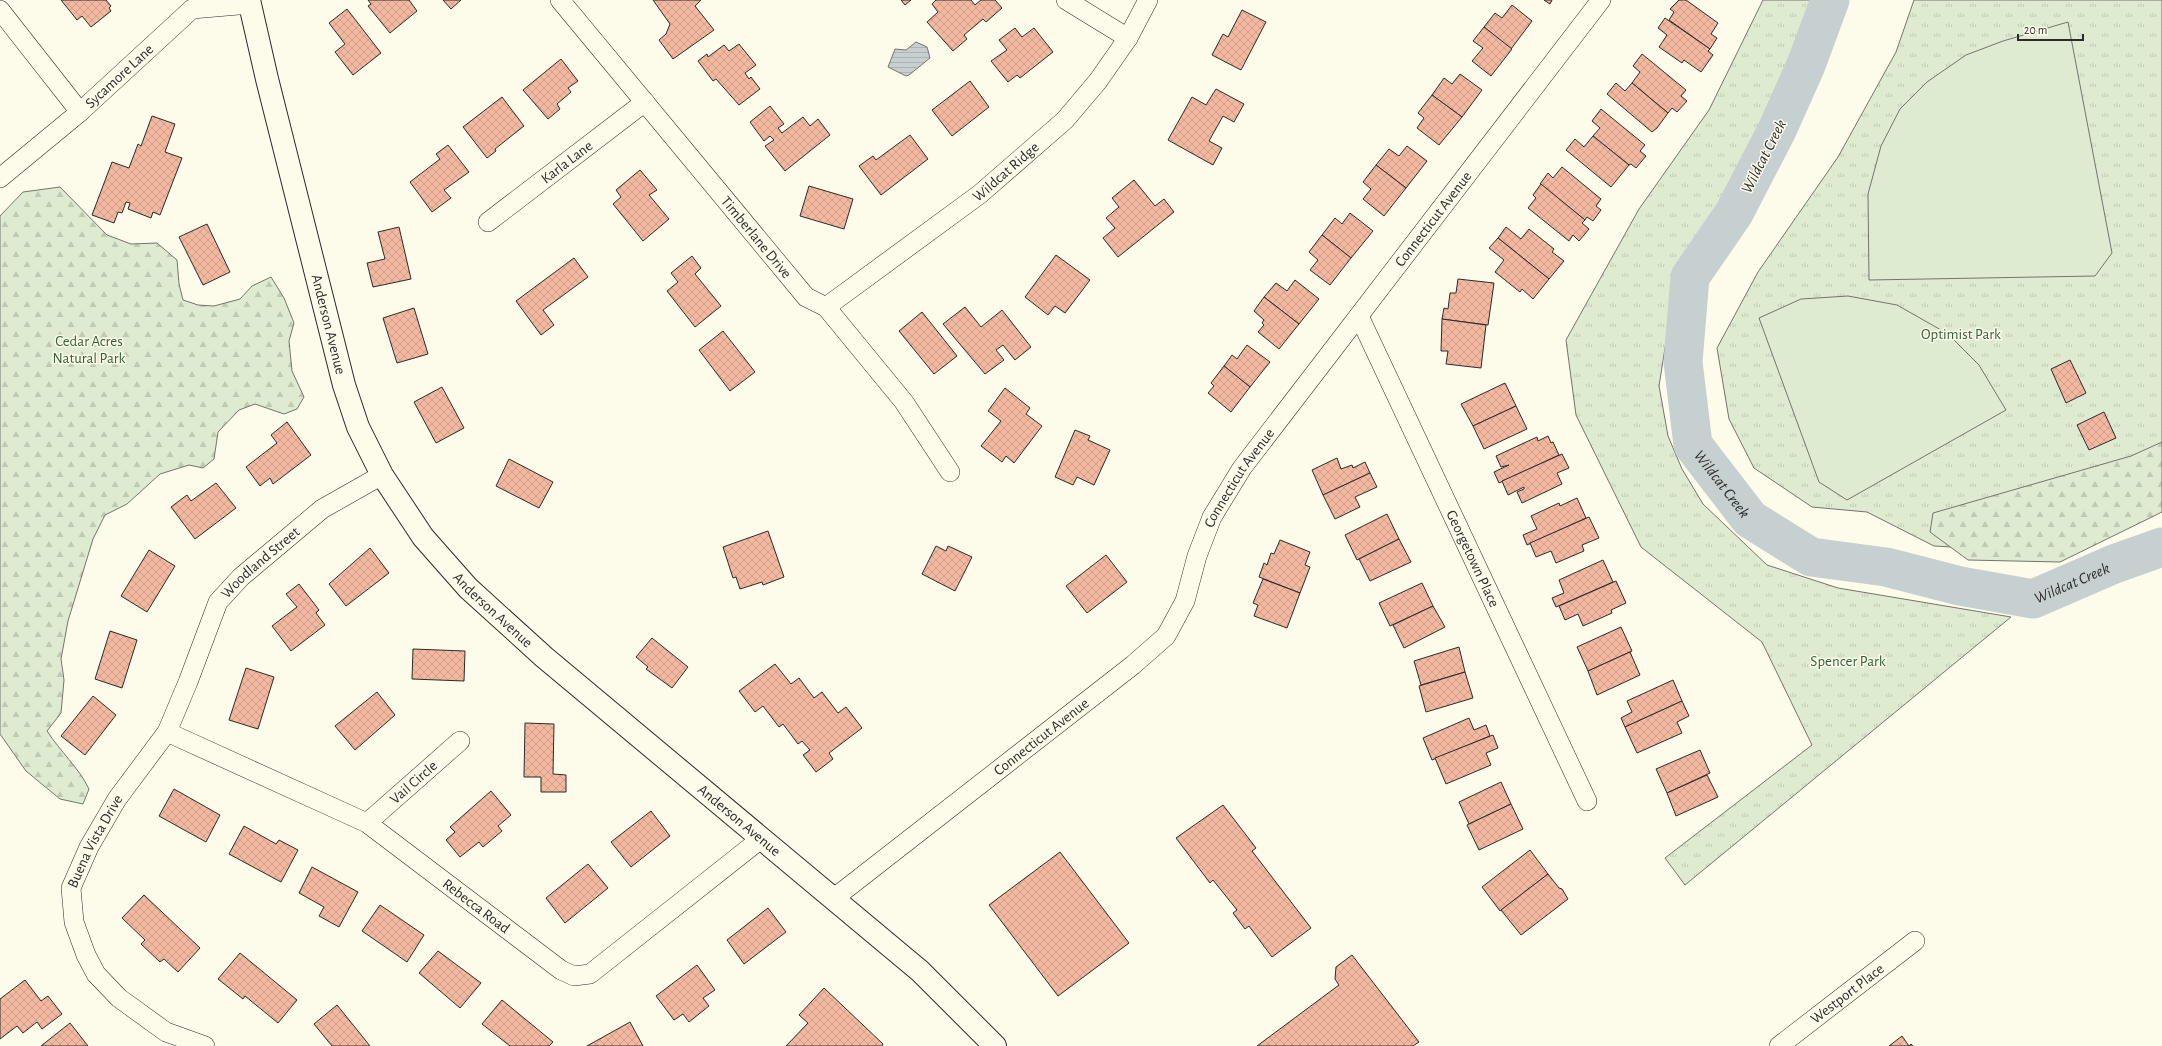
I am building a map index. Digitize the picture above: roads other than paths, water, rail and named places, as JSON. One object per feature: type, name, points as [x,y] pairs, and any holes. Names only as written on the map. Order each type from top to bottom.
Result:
[{"type":"main road","name":"Anderson Avenue","points":[[250,1],[266,79],[344,385],[358,427],[382,475],[423,537],[468,588],[544,657],[920,971],[992,1045]]},
{"type":"street","name":"Timberlane Drive","points":[[560,0],[806,297],[826,307],[904,402],[950,472]]},
{"type":"street","points":[[1066,0],[1128,38]]},
{"type":"street","name":"Wildcat Ridge","points":[[826,307],[980,194],[1065,120],[1098,81],[1128,38],[1148,0]]},
{"type":"street","name":"Connecticut Avenue","points":[[833,899],[1133,665],[1166,636],[1185,601],[1197,556],[1212,517],[1242,468],[1601,0]]},
{"type":"street","name":"Sycamore Lane","points":[[0,178],[80,112],[192,9],[250,1]]},
{"type":"street","points":[[0,10],[80,112]]},
{"type":"street","name":"Karla Lane","points":[[488,222],[645,102]]},
{"type":"street","name":"Georgetown Place","points":[[1359,316],[1587,801]]},
{"type":"street","name":"Woodland Street","points":[[167,732],[188,682],[218,602],[241,577],[322,509],[382,475]]},
{"type":"street","name":"Rebecca Road","points":[[167,732],[367,823],[561,970],[574,976],[590,974],[762,838]]},
{"type":"street","name":"Buena Vista Drive","points":[[167,732],[117,799],[89,848],[71,888],[74,922],[86,955],[96,974],[119,998],[166,1032],[205,1046]]},
{"type":"street","name":"Vail Circle","points":[[367,823],[460,741]]},
{"type":"street","name":"Westport Place","points":[[1779,1046],[1915,941]]},
{"type":"waterway","name":"Wildcat Creek","points":[[1830,0],[1806,65],[1777,130],[1734,213],[1690,277],[1683,362],[1693,445],[1750,519],[1811,557],[1886,567],[1960,586],[2033,599],[2114,564],[2162,547]]},
{"type":"park label","name":"Optimist Park","points":[[1961,334]]},
{"type":"park label","name":"Cedar Acres Natural Park","points":[[89,350]]},
{"type":"park label","name":"Spencer Park","points":[[1848,661]]}]
